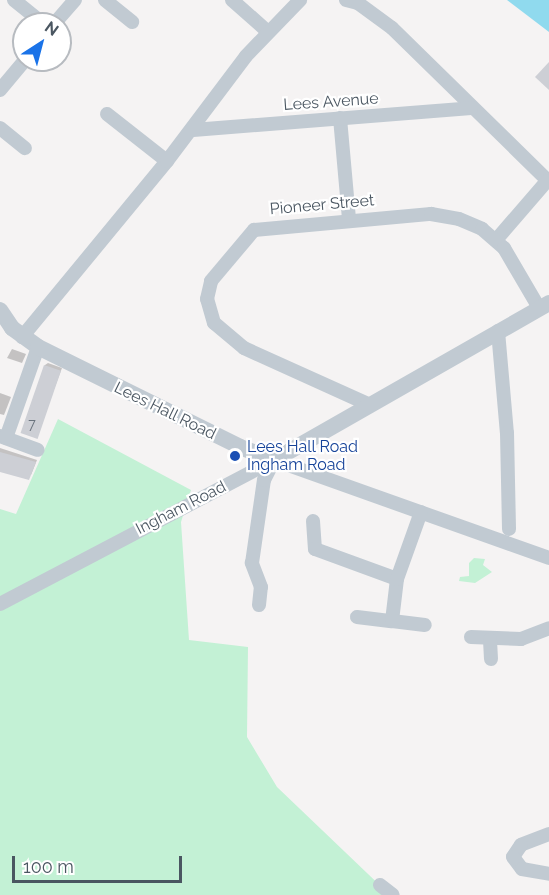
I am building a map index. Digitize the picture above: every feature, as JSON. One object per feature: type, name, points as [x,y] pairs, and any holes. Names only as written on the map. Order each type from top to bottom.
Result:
[{"type":"street","points":[[14,0],[29,12]]},
{"type":"street","points":[[64,12],[75,0]]},
{"type":"street","points":[[105,0],[132,22]]},
{"type":"street","points":[[232,0],[267,31]]},
{"type":"street","points":[[22,337],[193,130],[267,31],[300,0]]},
{"type":"street","points":[[346,0],[358,3],[392,28],[548,181],[496,240]]},
{"type":"street","points":[[0,90],[15,72]]},
{"type":"street","name":"Lees Avenue","points":[[193,130],[471,108]]},
{"type":"street","points":[[107,114],[167,161]]},
{"type":"street","points":[[340,118],[349,219]]},
{"type":"street","points":[[0,128],[25,148]]},
{"type":"street","name":"Pioneer Street","points":[[370,405],[244,348],[219,330],[208,307],[211,281],[254,230],[349,219],[439,215],[471,223],[496,240],[511,256],[544,306]]},
{"type":"street","name":"Ingham Road","points":[[0,604],[274,460],[544,306]]},
{"type":"street","name":"Lees Hall Road","points":[[0,310],[22,337],[38,347],[240,447],[549,558]]},
{"type":"street","points":[[498,331],[507,432],[509,529]]},
{"type":"street","points":[[38,347],[3,437],[38,450]]},
{"type":"street","points":[[259,605],[261,587],[252,563],[264,480],[274,460]]},
{"type":"street","points":[[392,621],[397,579],[422,512]]},
{"type":"street","points":[[313,521],[315,549],[397,579]]},
{"type":"street","points":[[357,617],[425,625]]},
{"type":"street","points":[[471,637],[490,640],[521,639],[549,628]]},
{"type":"street","points":[[490,640],[491,660]]},
{"type":"street","points":[[549,834],[520,845],[513,857],[522,869],[549,874]]},
{"type":"street","points":[[380,885],[393,895]]},
{"type":"green space","points":[[58,419],[191,490],[181,522],[189,640],[248,647],[247,737],[277,787],[390,895],[0,895],[0,509],[16,514]]},
{"type":"green space","points":[[474,558],[485,559],[483,565],[492,572],[475,583],[459,581],[460,577],[469,576],[469,563]]},
{"type":"water","points":[[507,0],[549,0],[549,32]]},
{"type":"building","points":[[549,62],[549,90],[535,77]]},
{"type":"building","points":[[44,365],[61,371],[38,439],[21,433]]},
{"type":"building","points":[[0,452],[36,462],[29,480],[0,472]]},
{"type":"place","name":"Lees Hall Road Ingham Road","points":[[235,456]]}]
